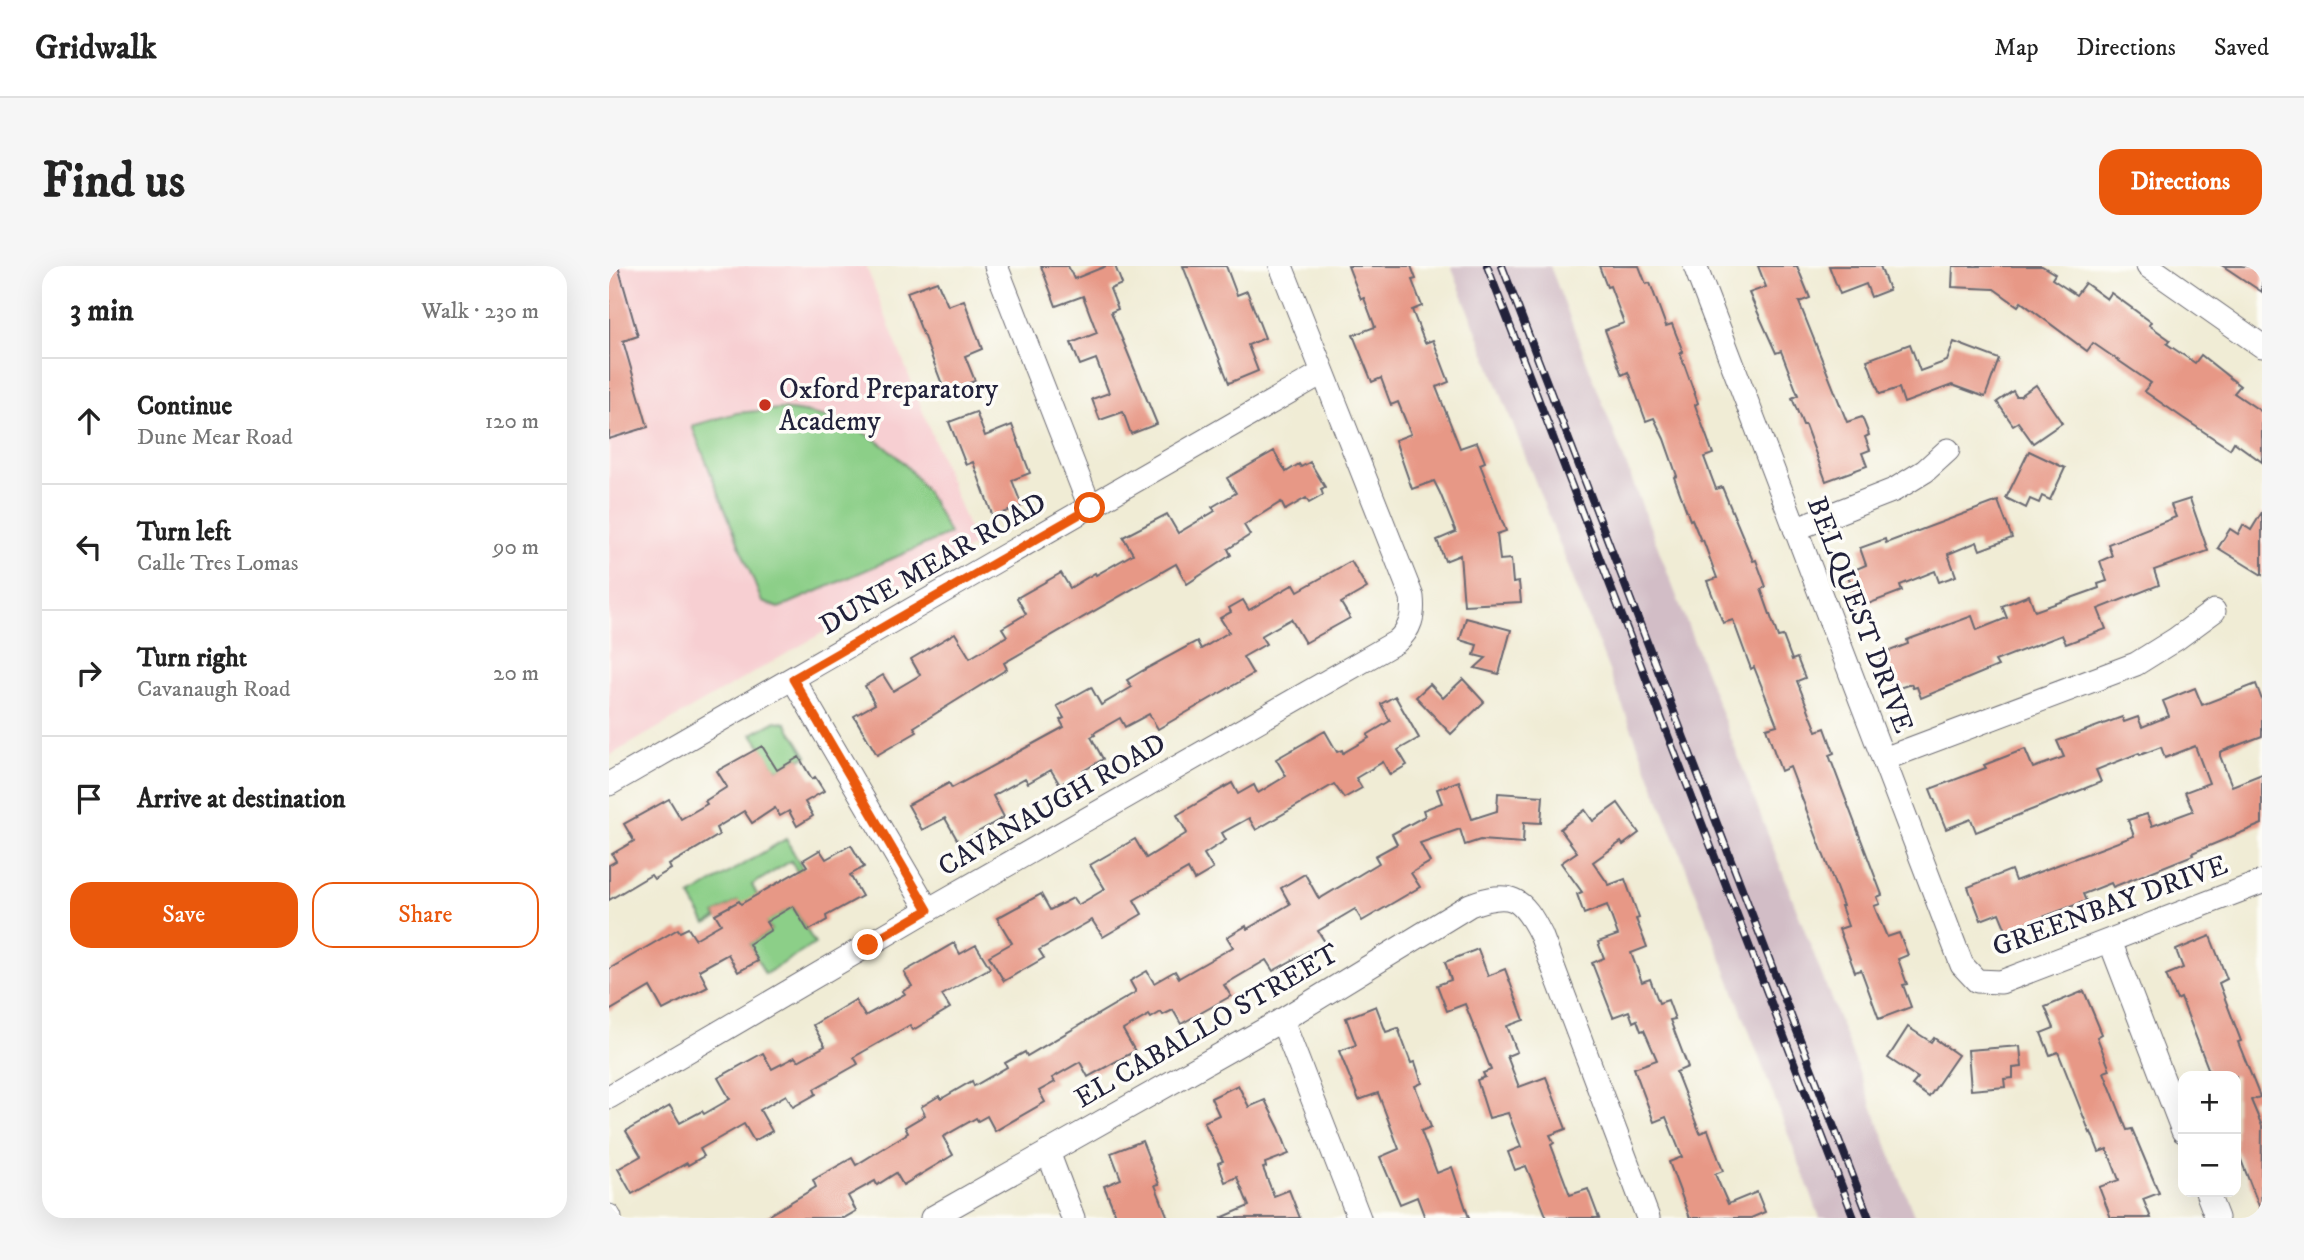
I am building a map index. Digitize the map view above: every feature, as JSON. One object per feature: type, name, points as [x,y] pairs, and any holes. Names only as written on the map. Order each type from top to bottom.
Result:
[{"type":"street","points":[[996,266],[1090,508]]},
{"type":"street","points":[[1281,266],[1322,373]]},
{"type":"street","name":"BELQUEST DRIVE","points":[[1695,266],[1962,965],[1977,981]]},
{"type":"street","points":[[2148,266],[2262,346]]},
{"type":"street","name":"DUNE MEAR ROAD","points":[[609,784],[1322,373]]},
{"type":"street","name":"CAVANAUGH ROAD","points":[[609,1097],[928,910],[1396,642],[1405,634],[1411,622],[1412,597],[1322,373]]},
{"type":"street","points":[[1795,529],[1894,489],[1925,471],[1948,450]]},
{"type":"street","points":[[1884,759],[2136,664],[2214,611]]},
{"type":"street","points":[[793,679],[928,910]]},
{"type":"street","name":"GREENBAY DRIVE","points":[[1977,981],[2001,982],[2262,882]]},
{"type":"street","name":"EL CABALLO STREET","points":[[932,1218],[1282,1020],[1470,905],[1491,897],[1514,899],[1530,914],[1541,935],[1648,1218]]},
{"type":"street","points":[[2111,941],[2178,1117]]},
{"type":"street","points":[[1282,1020],[1359,1218]]},
{"type":"street","points":[[1048,1152],[1073,1218]]},
{"type":"street","points":[[2209,1197],[2217,1218]]},
{"type":"shaded area","name":"Oxford Preparatory Academy","points":[[609,266],[866,266],[975,545],[609,756]]},
{"type":"shaded area","points":[[1451,266],[1550,266],[1915,1218],[1820,1218]]},
{"type":"green space","points":[[780,409],[810,413],[837,421],[862,431],[884,445],[903,462],[920,483],[949,534],[779,608],[762,602],[692,426],[737,413]]},
{"type":"green space","points":[[776,721],[786,723],[807,756],[801,759],[799,757],[777,770],[752,734]]},
{"type":"green space","points":[[786,839],[817,895],[813,900],[791,861],[752,885],[770,919],[793,906],[815,944],[765,974],[749,944],[771,930],[756,906],[745,912],[738,901],[715,914],[717,918],[706,924],[690,896]]},
{"type":"building","points":[[609,266],[618,266],[638,336],[623,341],[648,427],[609,439]]},
{"type":"building","points":[[1041,266],[1068,266],[1074,279],[1106,266],[1115,266],[1122,284],[1110,289],[1118,309],[1111,312],[1157,424],[1131,434],[1123,412],[1100,420],[1092,399],[1109,393],[1096,359],[1080,365],[1071,343],[1097,333],[1083,296],[1056,306]]},
{"type":"building","points":[[1183,266],[1226,266],[1237,295],[1247,291],[1265,338],[1248,345],[1258,371],[1229,383]]},
{"type":"building","points":[[1348,266],[1411,266],[1416,279],[1412,280],[1422,306],[1412,310],[1425,343],[1433,340],[1449,382],[1436,387],[1460,448],[1477,442],[1485,462],[1480,464],[1506,531],[1497,534],[1500,560],[1511,559],[1513,583],[1519,582],[1521,602],[1464,605],[1460,555],[1445,561],[1437,540],[1456,532],[1440,493],[1434,481],[1412,489],[1395,440],[1411,434],[1398,402],[1391,405],[1381,378],[1372,382],[1353,335],[1375,327]]},
{"type":"building","points":[[1599,266],[1639,266],[1646,284],[1650,283],[1666,326],[1672,324],[1698,403],[1695,405],[1713,454],[1704,457],[1716,489],[1722,487],[1753,561],[1756,560],[1766,587],[1761,589],[1778,637],[1783,636],[1792,660],[1797,658],[1805,678],[1797,681],[1817,731],[1825,728],[1834,753],[1829,755],[1882,895],[1877,897],[1880,904],[1874,906],[1887,937],[1899,933],[1908,955],[1898,959],[1907,984],[1903,985],[1911,1007],[1879,1019],[1861,970],[1855,972],[1839,929],[1848,926],[1843,906],[1790,767],[1781,771],[1766,728],[1777,725],[1754,667],[1751,669],[1733,620],[1723,623],[1707,581],[1717,578],[1703,540],[1701,541],[1692,519],[1690,520],[1664,439],[1654,418],[1646,421],[1628,372],[1622,375],[1605,330],[1624,323]]},
{"type":"building","points":[[1758,266],[1797,266],[1810,298],[1799,302],[1847,422],[1862,417],[1869,435],[1865,437],[1870,450],[1862,453],[1867,466],[1826,481],[1792,398],[1798,395],[1781,351],[1776,353],[1749,293],[1766,287]]},
{"type":"building","points":[[1829,266],[1880,266],[1889,290],[1871,297],[1866,284],[1840,294]]},
{"type":"building","points":[[1953,266],[2042,266],[2055,274],[2052,279],[2076,295],[2085,283],[2107,299],[2111,293],[2151,322],[2149,325],[2170,340],[2167,344],[2195,363],[2201,355],[2240,386],[2234,393],[2262,412],[2262,462],[2234,442],[2230,449],[2183,418],[2144,391],[2151,383],[2093,343],[2087,351],[2021,302],[2018,306],[1994,289],[1952,287]]},
{"type":"building","points":[[2223,266],[2262,266],[2262,292]]},
{"type":"building","points":[[937,281],[948,306],[964,300],[982,349],[965,356],[975,381],[945,392],[907,292]]},
{"type":"building","points":[[1954,342],[1999,359],[1985,397],[1952,385],[1904,403],[1899,388],[1880,394],[1867,360],[1910,344],[1920,371],[1947,361]]},
{"type":"building","points":[[2036,385],[2062,423],[2033,443],[2018,422],[2013,425],[1997,402],[2013,391],[2016,396],[2020,396]]},
{"type":"building","points":[[976,412],[985,436],[1012,425],[1030,473],[1012,480],[1022,506],[993,517],[973,462],[966,465],[949,422]]},
{"type":"building","points":[[1274,451],[1286,472],[1299,464],[1301,467],[1310,462],[1325,487],[1321,489],[1323,495],[1309,503],[1306,498],[1285,510],[1281,502],[1244,525],[1250,535],[1228,549],[1231,555],[1187,584],[1176,564],[1004,663],[1007,669],[914,727],[917,732],[877,755],[854,716],[875,704],[865,686],[883,675],[893,691],[920,675],[911,659],[955,633],[970,658],[1007,636],[1002,628],[1026,614],[1017,598],[1061,573],[1070,588],[1095,573],[1096,575],[1133,554],[1123,537],[1167,514],[1178,533],[1215,511],[1212,507],[1236,493],[1227,478]]},
{"type":"building","points":[[2029,451],[2065,468],[2050,500],[2042,496],[2039,503],[2030,499],[2026,508],[2006,498]]},
{"type":"building","points":[[2190,499],[2208,551],[2154,570],[2159,585],[2098,609],[2106,629],[2066,644],[2062,635],[1995,661],[1998,666],[1921,698],[1917,687],[1913,688],[1911,684],[1893,690],[1879,655],[1908,644],[1907,640],[1972,616],[1977,630],[2007,618],[2002,606],[2029,595],[2035,611],[2099,588],[2098,584],[2107,581],[2100,561],[2112,556],[2108,544],[2176,517],[2171,505]]},
{"type":"building","points":[[1998,501],[2012,538],[1980,550],[1977,542],[1948,554],[1956,576],[1939,582],[1935,571],[1900,585],[1902,591],[1860,607],[1847,573],[1866,565],[1860,548],[1885,539],[1886,543]]},
{"type":"building","points":[[2262,512],[2262,575],[2218,548],[2230,529],[2238,534],[2243,525],[2251,530]]},
{"type":"building","points":[[1351,561],[1367,588],[1341,603],[1350,618],[1305,643],[1291,619],[1261,636],[1266,644],[1243,657],[1253,674],[1158,729],[1149,714],[1125,727],[1120,718],[1091,737],[1103,759],[1060,785],[1051,770],[1028,783],[1025,778],[993,796],[1004,817],[959,843],[945,818],[922,830],[908,805],[949,783],[952,788],[1064,727],[1060,720],[1064,718],[1057,706],[1091,687],[1101,705],[1132,687],[1127,680],[1142,671],[1197,641],[1201,649],[1229,632],[1220,618],[1231,612],[1229,608],[1243,600],[1249,610],[1294,584],[1298,591]]},
{"type":"building","points":[[1466,618],[1511,630],[1499,674],[1475,668],[1486,658],[1474,655],[1477,645],[1460,640]]},
{"type":"building","points":[[1463,679],[1484,702],[1451,734],[1416,697],[1430,684],[1443,698]]},
{"type":"building","points":[[2256,684],[2262,700],[2262,736],[2220,752],[2220,756],[2232,786],[2262,774],[2262,824],[2113,887],[2111,883],[2083,894],[2086,901],[2006,930],[1999,913],[1981,920],[1968,887],[2011,870],[2015,881],[2134,836],[2128,820],[2147,814],[2152,826],[2193,811],[2185,792],[2209,783],[2195,746],[2165,758],[2161,747],[2140,755],[2139,753],[2096,770],[2101,782],[1976,832],[1971,819],[1946,829],[1930,789],[1986,768],[1984,765],[2025,749],[2033,768],[2064,757],[2057,741],[2122,717],[2124,722],[2138,717],[2142,727],[2169,716],[2163,701],[2195,688],[2202,705]]},
{"type":"building","points":[[1395,696],[1419,738],[1398,750],[1407,765],[1390,775],[1383,762],[1356,778],[1362,788],[1344,798],[1334,784],[1256,830],[1249,818],[1222,833],[1226,840],[1204,854],[1213,869],[1194,880],[1188,869],[1134,900],[1142,914],[1103,937],[1092,920],[1039,950],[1044,958],[1004,981],[989,956],[1012,943],[997,918],[1041,894],[1050,910],[1073,898],[1078,905],[1105,889],[1090,865],[1135,839],[1146,858],[1187,833],[1177,815],[1232,783],[1238,794],[1254,785],[1258,793],[1286,776],[1276,759],[1325,731],[1337,752],[1342,750],[1343,753],[1369,738],[1367,735],[1390,721],[1381,704]]},
{"type":"building","points":[[762,746],[777,770],[799,757],[812,779],[815,777],[824,791],[805,802],[813,816],[797,826],[789,811],[780,816],[775,808],[752,823],[744,811],[716,828],[719,835],[669,865],[671,869],[654,879],[651,875],[609,900],[609,865],[616,861],[612,854],[634,841],[624,824],[669,799],[681,819],[707,804],[705,801],[727,787],[717,771]]},
{"type":"building","points":[[1459,781],[1472,819],[1497,811],[1498,793],[1543,796],[1541,823],[1524,822],[1523,843],[1480,840],[1465,845],[1460,829],[1420,843],[1430,862],[1411,873],[1420,887],[1362,921],[1355,909],[1318,931],[1325,942],[1273,971],[1266,960],[1224,985],[1231,996],[1181,1024],[1173,1010],[1163,1015],[1161,1012],[1151,1018],[1149,1015],[1123,1030],[1135,1051],[1088,1077],[1080,1062],[1052,1078],[1055,1082],[1039,1091],[1045,1102],[995,1131],[987,1116],[978,1121],[976,1118],[943,1137],[953,1155],[903,1185],[896,1173],[877,1185],[875,1181],[848,1196],[856,1211],[844,1218],[764,1218],[816,1187],[813,1180],[852,1158],[856,1165],[908,1133],[905,1127],[925,1115],[921,1107],[939,1096],[941,1099],[972,1081],[974,1086],[1007,1067],[1005,1063],[1025,1052],[1027,1056],[1136,992],[1130,981],[1147,971],[1154,983],[1175,971],[1179,978],[1233,947],[1227,937],[1246,926],[1247,929],[1290,904],[1281,888],[1305,874],[1319,899],[1379,863],[1375,856],[1397,844],[1392,834],[1425,816],[1423,810],[1442,803],[1437,789]]},
{"type":"building","points":[[1618,803],[1639,833],[1593,862],[1609,885],[1625,879],[1647,947],[1631,953],[1642,982],[1650,979],[1659,1003],[1668,1000],[1675,1019],[1670,1020],[1688,1067],[1676,1072],[1700,1133],[1708,1130],[1723,1171],[1715,1174],[1728,1204],[1757,1192],[1765,1212],[1751,1218],[1690,1218],[1669,1162],[1682,1157],[1666,1117],[1654,1122],[1634,1068],[1657,1060],[1644,1030],[1641,1031],[1637,1020],[1633,1022],[1629,1011],[1613,1017],[1592,963],[1604,958],[1598,942],[1618,935],[1607,905],[1584,914],[1577,894],[1582,892],[1561,863],[1577,852],[1560,829],[1585,810],[1593,821]]},
{"type":"building","points":[[851,845],[864,867],[850,875],[862,896],[826,916],[827,920],[808,931],[793,906],[766,922],[771,930],[749,944],[758,961],[738,972],[728,954],[699,970],[708,987],[663,1010],[650,987],[609,1011],[609,969],[678,929],[680,932],[688,928],[695,939],[721,924],[715,914],[739,901],[741,904],[807,866],[803,860],[820,850],[826,859]]},
{"type":"building","points":[[2210,936],[2227,979],[2219,983],[2260,1097],[2251,1100],[2262,1126],[2261,1211],[2241,1160],[2241,1071],[2209,1071],[2181,998],[2177,1000],[2166,975],[2183,968],[2176,950]]},
{"type":"building","points":[[954,943],[960,954],[976,945],[990,968],[942,995],[950,1008],[913,1030],[910,1025],[854,1057],[858,1064],[814,1089],[816,1094],[793,1107],[786,1095],[760,1110],[772,1131],[754,1141],[744,1124],[700,1149],[704,1156],[632,1194],[618,1169],[641,1156],[626,1131],[670,1106],[680,1123],[702,1111],[704,1114],[730,1099],[718,1078],[763,1053],[772,1069],[795,1057],[798,1061],[825,1046],[813,1025],[855,1000],[865,1016],[905,994],[903,991],[912,986],[904,972]]},
{"type":"building","points":[[1478,949],[1488,976],[1505,969],[1524,1020],[1507,1026],[1517,1052],[1507,1056],[1519,1087],[1546,1077],[1566,1129],[1550,1135],[1554,1143],[1551,1145],[1570,1195],[1588,1189],[1599,1218],[1547,1218],[1526,1166],[1515,1170],[1508,1152],[1521,1147],[1508,1113],[1489,1118],[1477,1080],[1485,1077],[1483,1073],[1491,1070],[1465,1004],[1447,1011],[1437,985],[1451,980],[1445,962]]},
{"type":"building","points":[[2084,991],[2102,1034],[2097,1037],[2110,1070],[2104,1072],[2127,1130],[2132,1129],[2159,1193],[2143,1199],[2151,1218],[2111,1218],[2099,1187],[2119,1180],[2107,1149],[2099,1152],[2058,1052],[2050,1055],[2041,1033],[2054,1028],[2045,1007]]},
{"type":"building","points":[[1376,1006],[1386,1032],[1398,1028],[1411,1063],[1415,1062],[1422,1083],[1415,1086],[1431,1127],[1421,1131],[1437,1173],[1452,1167],[1469,1218],[1425,1218],[1417,1197],[1400,1204],[1380,1157],[1399,1149],[1378,1093],[1359,1100],[1339,1051],[1356,1045],[1346,1018]]},
{"type":"building","points":[[1908,1027],[1931,1042],[1934,1038],[1958,1055],[1929,1097],[1912,1085],[1918,1078],[1888,1058]]},
{"type":"building","points":[[2020,1046],[2022,1067],[2013,1068],[2013,1078],[2004,1079],[2005,1087],[1971,1090],[1968,1050]]},
{"type":"building","points":[[1238,1085],[1249,1107],[1265,1100],[1279,1128],[1289,1154],[1265,1163],[1266,1167],[1263,1168],[1274,1196],[1289,1190],[1300,1218],[1221,1218],[1249,1206],[1237,1177],[1225,1182],[1218,1163],[1223,1161],[1204,1122],[1219,1115],[1211,1098]]},
{"type":"building","points":[[1142,1141],[1159,1184],[1155,1185],[1168,1218],[1117,1218],[1104,1186],[1121,1179],[1111,1153]]},
{"type":"railway","points":[[1487,266],[1854,1218]]},
{"type":"railway","points":[[1502,266],[1869,1218]]},
{"type":"place","name":"Oxford Preparatory Academy","points":[[765,405]]},
{"type":"route","points":[[868,945],[928,910],[793,679],[1090,508]]}]
